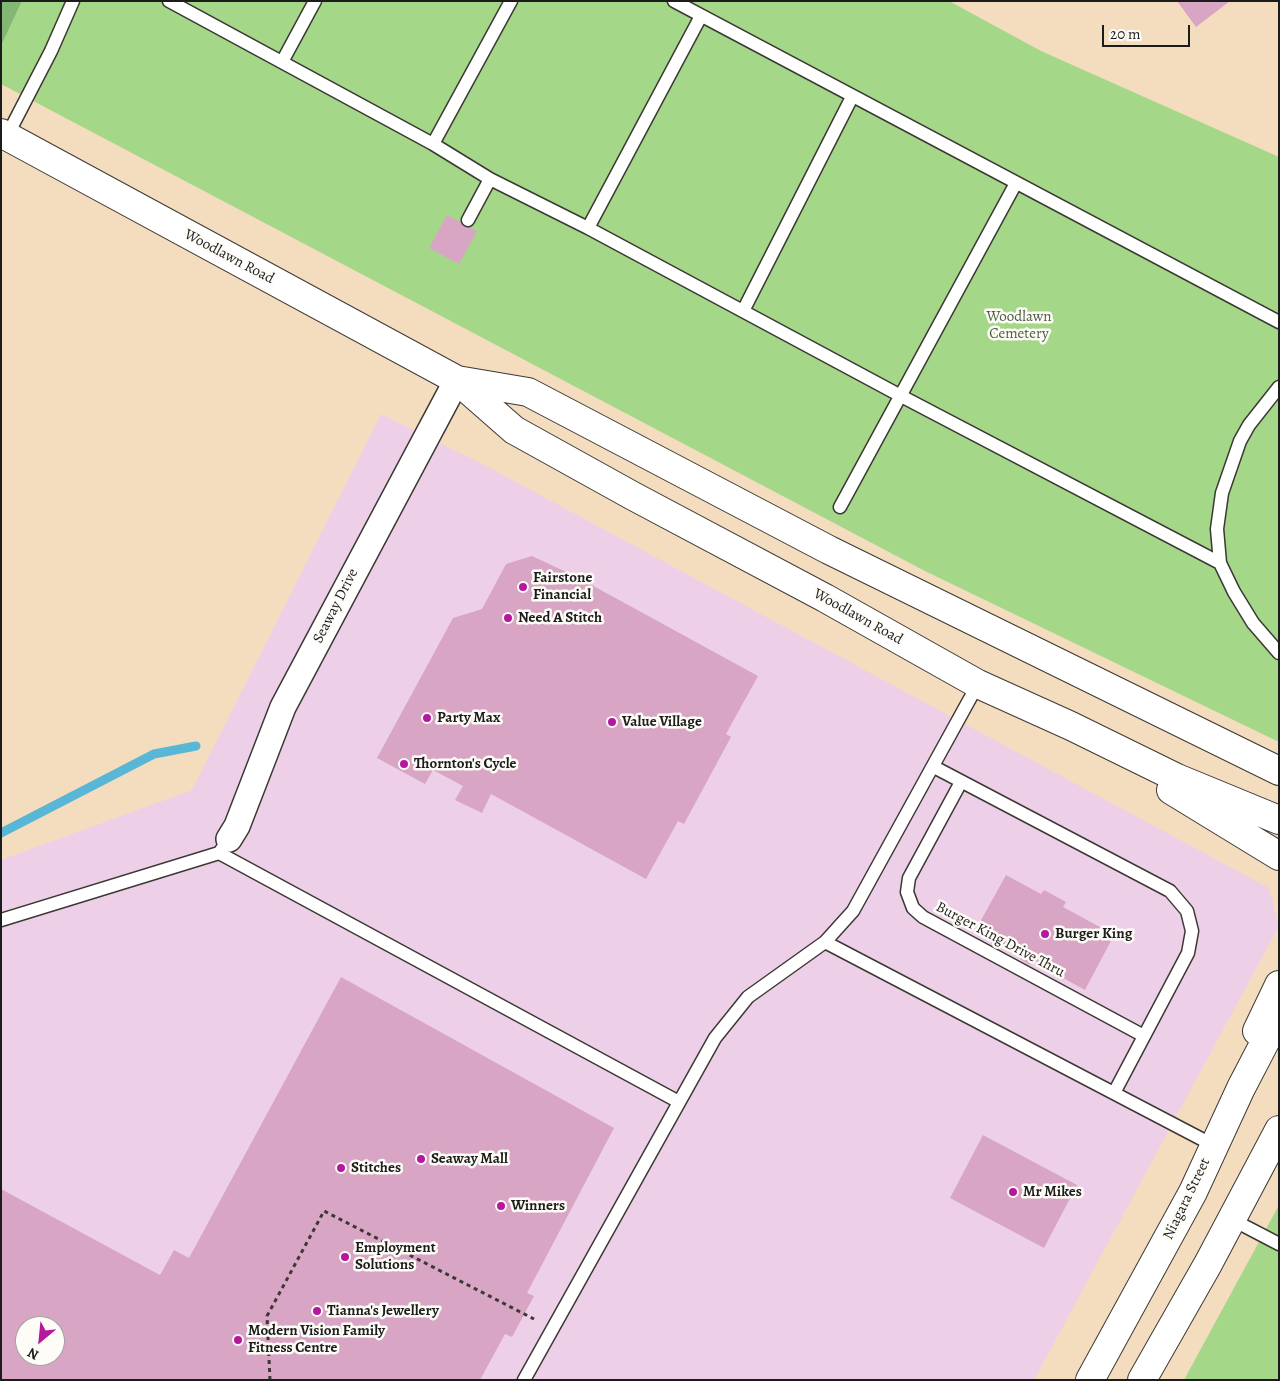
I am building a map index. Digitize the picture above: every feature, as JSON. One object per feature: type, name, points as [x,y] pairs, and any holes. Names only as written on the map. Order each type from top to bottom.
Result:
[{"type":"main road","name":"Woodlawn Road","points":[[4,135],[457,380],[514,430],[633,496],[825,598],[978,684],[1071,726],[1177,778],[1279,820]]},
{"type":"main road","name":"Woodlawn Road","points":[[457,380],[528,392],[828,550],[1279,771]]},
{"type":"main road","points":[[1071,726],[1279,856]]},
{"type":"main road","points":[[1240,1088],[1259,1024],[1279,985]]},
{"type":"main road","name":"Niagara Street","points":[[1090,1380],[1193,1192],[1240,1088],[1279,1015]]},
{"type":"main road","points":[[1142,1380],[1279,1130]]},
{"type":"street","name":"Seaway Drive","points":[[224,846],[237,826],[283,707],[457,380]]},
{"type":"lane","points":[[4,135],[51,51],[73,1]]},
{"type":"lane","points":[[169,1],[433,144],[490,179],[588,228],[901,396],[1220,563]]},
{"type":"lane","points":[[282,62],[315,1]]},
{"type":"lane","points":[[433,144],[511,1]]},
{"type":"lane","points":[[674,1],[1279,322]]},
{"type":"lane","points":[[588,228],[701,16]]},
{"type":"lane","points":[[743,311],[852,97]]},
{"type":"lane","points":[[468,220],[490,179]]},
{"type":"lane","points":[[840,507],[1016,183]]},
{"type":"lane","points":[[1279,387],[1249,425],[1228,474],[1218,515],[1220,563],[1253,623],[1279,653]]},
{"type":"lane","points":[[524,1380],[715,1038],[748,997],[825,942],[844,923],[862,897],[978,684]]},
{"type":"lane","points":[[934,767],[1170,891],[1183,903],[1191,923],[1191,945],[1114,1093]]},
{"type":"lane","name":"Burger King Drive Thru","points":[[961,782],[910,875],[908,892],[913,908],[923,917],[1144,1036]]},
{"type":"lane","points":[[1,920],[224,846],[679,1102]]},
{"type":"lane","points":[[825,942],[1213,1145]]},
{"type":"lane","points":[[1231,1219],[1279,1244]]},
{"type":"path","points":[[270,1380],[267,1316],[324,1211],[553,1329]]},
{"type":"shaded area","points":[[381,414],[490,468],[1269,888],[1279,926],[1034,1380],[1,1380],[1,860],[192,790]]},
{"type":"green space","points":[[1,1],[22,1],[1,46]]},
{"type":"green space","name":"Woodlawn Cemetery","points":[[22,1],[949,1],[1041,51],[1279,157],[1279,742],[925,571],[1,84],[1,46]]},
{"type":"green space","points":[[1279,1205],[1279,1380],[1184,1380]]},
{"type":"building","points":[[1177,1],[1230,1],[1196,27]]},
{"type":"building","points":[[447,215],[477,231],[459,264],[429,248]]},
{"type":"building","points":[[532,556],[577,577],[758,676],[726,734],[731,737],[684,824],[678,821],[646,879],[491,794],[482,813],[455,800],[463,786],[433,770],[425,784],[377,758],[453,618],[482,609],[506,564]]},
{"type":"building","name":"Burger King","points":[[1006,875],[1041,894],[1044,890],[1066,902],[1063,907],[1109,932],[1107,936],[1112,939],[1085,990],[1032,961],[1030,965],[1020,959],[1022,955],[1003,945],[1000,949],[991,943],[992,939],[975,931]]},
{"type":"building","name":"Seaway Mall","points":[[341,977],[614,1128],[527,1293],[534,1296],[512,1337],[505,1334],[480,1380],[1,1380],[1,1189],[160,1275],[174,1250],[189,1258]]},
{"type":"building","name":"Mr Mikes","points":[[983,1135],[1077,1185],[1044,1248],[950,1198]]},
{"type":"waterway","points":[[1,833],[154,754],[196,746]]},
{"type":"place","name":"Fairstone Financial","points":[[523,587]]},
{"type":"place","name":"Need A Stitch","points":[[508,618]]},
{"type":"place","name":"Party Max","points":[[427,718]]},
{"type":"place","name":"Value Village","points":[[612,722]]},
{"type":"place","name":"Thornton's Cycle","points":[[404,764]]},
{"type":"place","name":"Burger King","points":[[1045,934]]},
{"type":"place","name":"Seaway Mall","points":[[421,1159]]},
{"type":"place","name":"Stitches","points":[[341,1168]]},
{"type":"place","name":"Mr Mikes","points":[[1013,1192]]},
{"type":"place","name":"Winners","points":[[501,1206]]},
{"type":"place","name":"Employment Solutions","points":[[345,1257]]},
{"type":"place","name":"Tianna's Jewellery","points":[[317,1311]]},
{"type":"place","name":"Modern Vision Family Fitness Centre","points":[[238,1340]]}]
